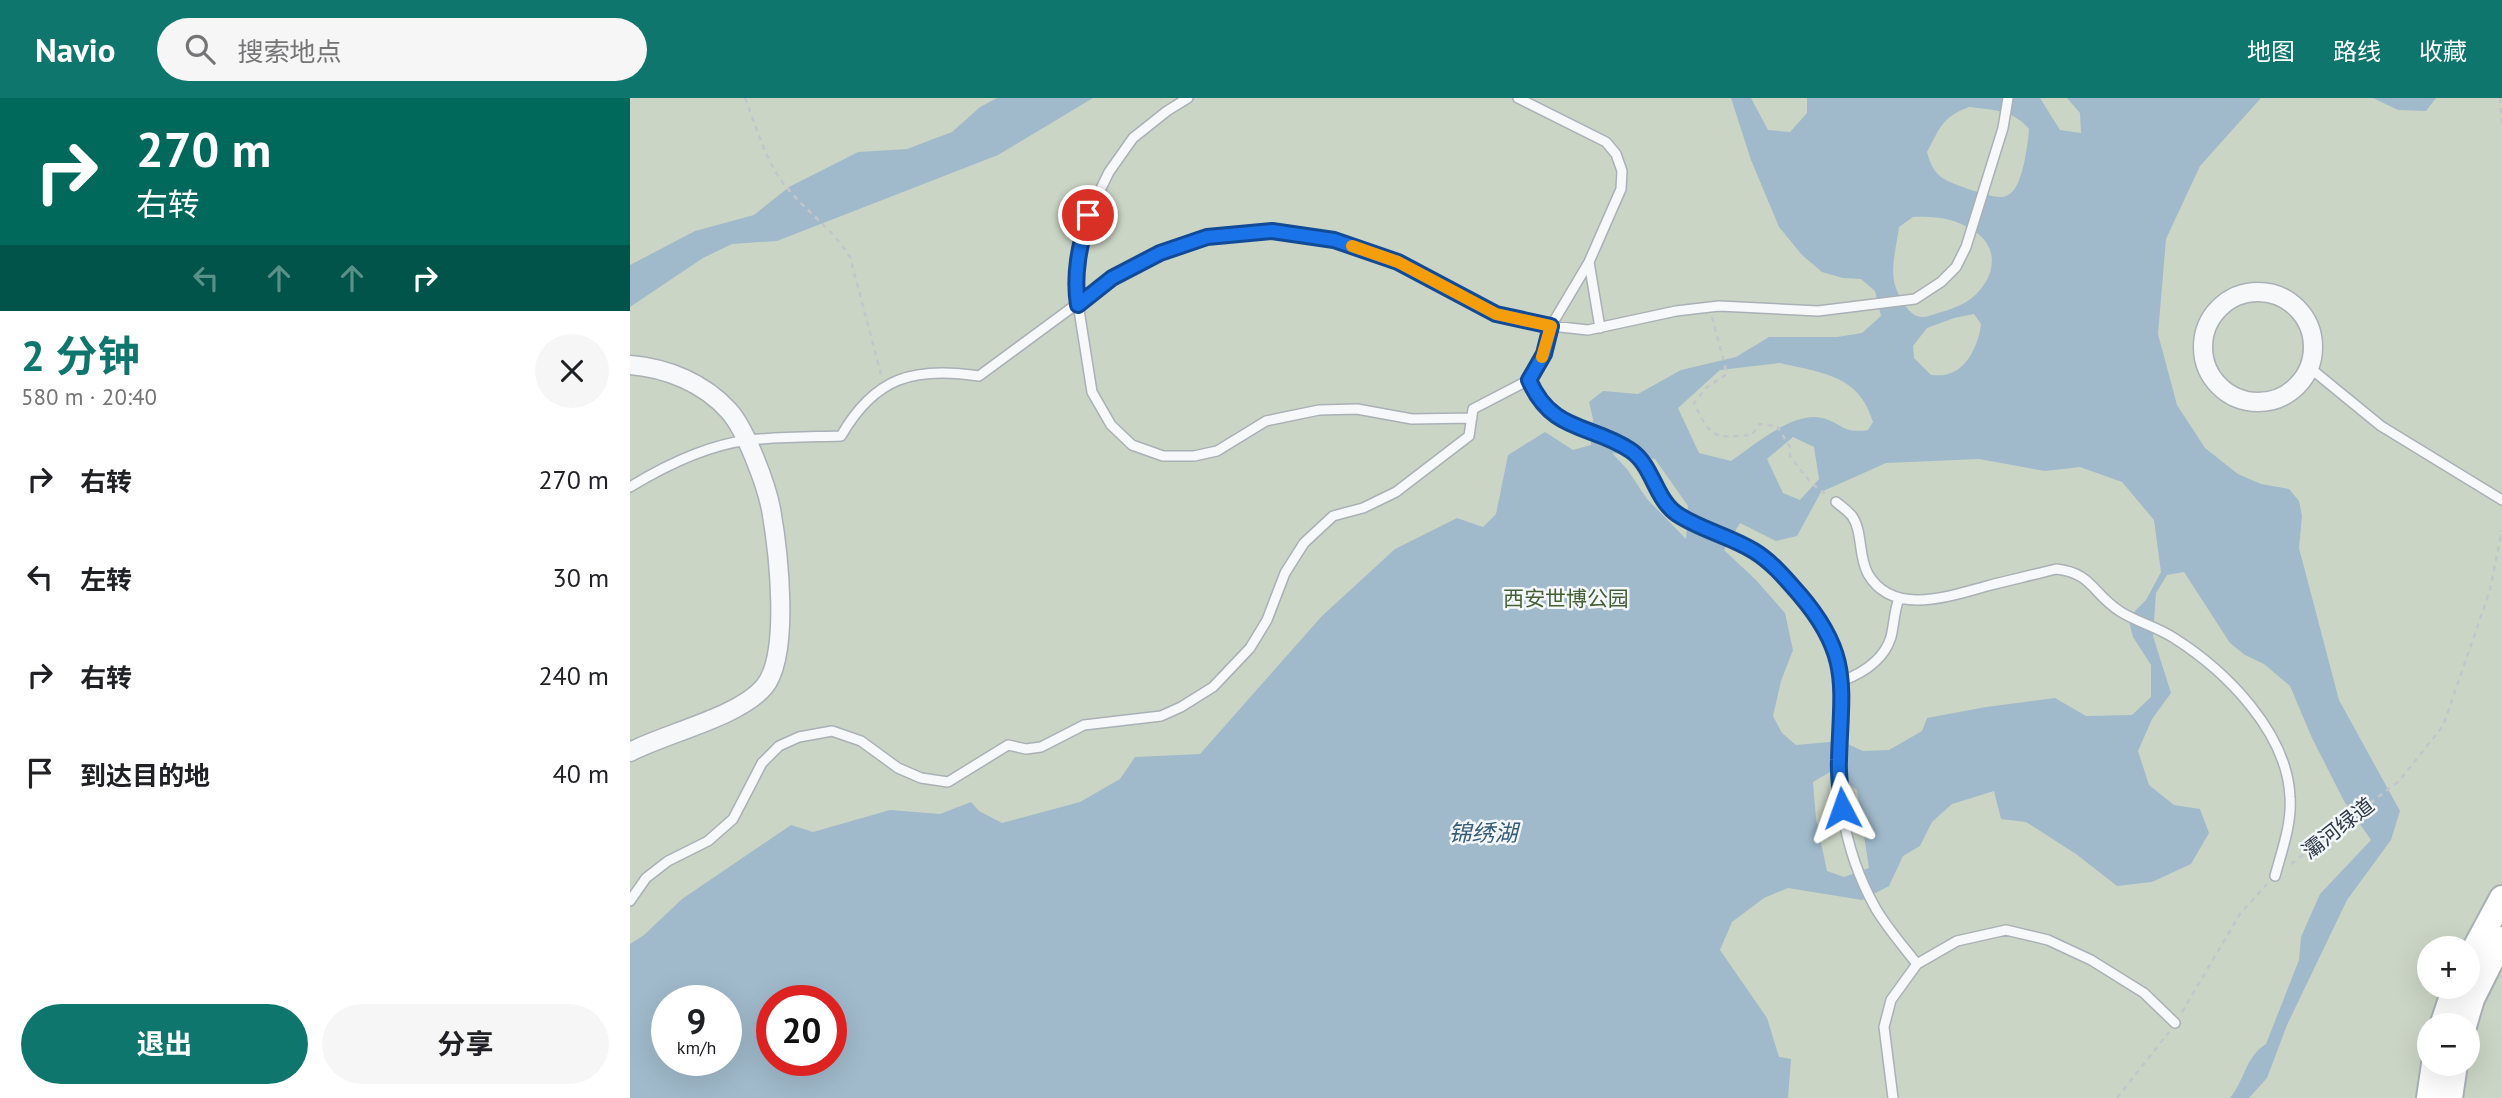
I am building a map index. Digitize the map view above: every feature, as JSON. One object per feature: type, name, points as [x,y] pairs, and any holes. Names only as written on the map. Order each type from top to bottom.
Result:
[{"type":"street","points":[[2252,292],[2271,293],[2288,300],[2302,313],[2311,330],[2313,349],[2309,368],[2300,383],[2287,395],[2271,401],[2253,402],[2236,398],[2221,388],[2210,375],[2203,349],[2207,323],[2218,308],[2234,297],[2252,292]]},
{"type":"street","points":[[630,365],[676,374],[708,392],[730,412],[748,440],[771,507],[780,588],[779,641],[774,671],[764,687],[748,701],[630,752]]},
{"type":"street","points":[[2480,939],[2502,898]]},
{"type":"street","points":[[2468,1013],[2502,939]]},
{"type":"street","points":[[2429,1098],[2432,1076]]},
{"type":"street","points":[[2450,1098],[2453,1076]]},
{"type":"lane","points":[[1188,98],[1133,138],[1109,172],[1088,215],[1077,253],[1076,291],[1092,392],[1111,425],[1132,445],[1163,456],[1194,456],[1217,451],[1266,421],[1319,410],[1357,410],[1412,419],[1472,418]]},
{"type":"lane","points":[[630,901],[646,878],[668,861],[708,841],[733,819],[762,763],[779,746],[799,737],[832,731],[861,741],[898,768],[921,778],[948,782],[1008,746],[1026,749],[1041,747],[1084,724],[1161,716],[1213,687],[1250,648],[1267,620],[1285,573],[1304,543],[1333,516],[1363,508],[1396,492],[1426,470],[1469,436],[1473,409],[1529,380],[1544,354],[1551,326],[1589,262],[1621,189],[1622,171],[1616,154],[1606,142],[1518,98]]},
{"type":"lane","points":[[630,487],[664,466],[710,449],[748,440],[841,436],[863,403],[884,386],[930,372],[979,376],[1112,278],[1160,253],[1207,237],[1272,231],[1334,240],[1398,262],[1496,314],[1551,326],[1588,330],[1676,311],[1712,307],[1818,311],[1915,299],[1941,282],[1955,267],[1966,247],[2003,128],[2008,98]]},
{"type":"lane","points":[[1589,262],[1600,328]]},
{"type":"lane","points":[[2309,368],[2381,426],[2502,500]]},
{"type":"lane","points":[[1529,380],[1542,404],[1559,417],[1576,428],[1632,451],[1650,473],[1663,499],[1675,513],[1755,552],[1782,574],[1824,627],[1836,652],[1842,681],[1839,762],[1842,808],[1851,847],[1876,908],[1917,964]]},
{"type":"lane","points":[[1836,502],[1852,517],[1862,562],[1869,576],[1882,589],[1899,598],[1935,600],[2056,569],[2070,570],[2082,575],[2109,604],[2172,637],[2200,657],[2257,714],[2272,736],[2286,766],[2291,799],[2288,826],[2275,876]]},
{"type":"lane","points":[[1842,681],[1860,674],[1883,653],[1891,636],[1893,616],[1899,598]]},
{"type":"lane","points":[[1894,1098],[1888,1071],[1884,1027],[1891,1000],[1917,964],[1957,941],[2006,930],[2048,940],[2091,960],[2144,993],[2175,1023]]},
{"type":"path","points":[[745,98],[765,148],[783,183],[841,242],[850,257],[884,386]]},
{"type":"path","points":[[2500,98],[2502,128]]},
{"type":"path","points":[[1712,307],[1712,323],[1727,374],[1706,388],[1694,403],[1705,427],[1721,438],[1752,435],[1759,424],[1777,426],[1790,447],[1790,456],[1811,483],[1836,502]]},
{"type":"path","name":"灞河绿道","points":[[2117,1098],[2175,1023],[2240,914],[2275,876],[2399,781],[2443,726],[2490,590],[2502,530]]},
{"type":"green space","name":"西安世博公园","points":[[630,98],[2502,98],[2502,1098],[630,1098]]},
{"type":"water","points":[[997,98],[1093,98],[998,155],[777,241],[732,244],[703,258],[630,307],[630,265],[695,231],[754,215],[789,187],[858,152],[907,149],[952,132],[980,107]]},
{"type":"water","name":"锦绣湖","points":[[1731,98],[1751,98],[1768,130],[1790,132],[1807,113],[1807,98],[2040,98],[2060,130],[2081,133],[2080,113],[2067,98],[2261,98],[2200,166],[2166,239],[2158,334],[2177,405],[2205,448],[2238,474],[2261,484],[2289,489],[2299,501],[2302,516],[2299,548],[2339,700],[2400,811],[2391,840],[2347,900],[2287,1025],[2267,1078],[2249,1098],[2230,1098],[2249,1062],[2266,1044],[2299,960],[2301,937],[2320,894],[2371,840],[2344,801],[2312,738],[2290,686],[2264,664],[2245,655],[2230,643],[2184,572],[2167,575],[2156,593],[2153,636],[2171,693],[2152,719],[2138,751],[2149,785],[2174,805],[2200,809],[2209,833],[2191,864],[2152,882],[2117,886],[2076,854],[2026,822],[2001,819],[1994,791],[1952,804],[1932,822],[1920,846],[1903,856],[1889,886],[1862,900],[1788,888],[1764,898],[1732,922],[1720,950],[1767,1018],[1779,1057],[1791,1059],[1788,1098],[630,1098],[630,944],[644,935],[682,899],[791,825],[813,832],[890,810],[940,814],[971,802],[979,811],[1002,823],[1080,802],[1120,779],[1135,757],[1200,754],[1322,616],[1395,549],[1457,518],[1483,527],[1496,514],[1508,455],[1545,432],[1573,450],[1591,445],[1593,419],[1589,402],[1603,391],[1638,394],[1681,370],[1736,357],[1769,337],[1837,337],[1862,333],[1881,316],[1875,291],[1861,279],[1843,278],[1822,272],[1802,255],[1779,227],[1751,160]],"holes":[[[1969,107],[1994,110],[2017,118],[2029,129],[2022,172],[2010,194],[1997,197],[1973,191],[1944,179],[1935,171],[1927,152],[1947,119]],[[1913,217],[1929,217],[1959,223],[1974,231],[1983,238],[1991,255],[1992,264],[1986,282],[1972,298],[1956,307],[1925,317],[1913,314],[1897,291],[1893,275],[1899,227]],[[1974,314],[1981,324],[1975,347],[1967,361],[1955,371],[1946,375],[1931,375],[1914,358],[1913,346],[1927,328]],[[1780,363],[1837,378],[1858,394],[1867,406],[1873,422],[1868,430],[1852,431],[1822,418],[1799,420],[1774,431],[1731,461],[1699,453],[1678,408],[1720,370]],[[1793,437],[1814,447],[1819,479],[1800,500],[1783,493],[1767,459]],[[1612,453],[1655,459],[1688,506],[1686,539],[1647,499],[1627,469]],[[1979,459],[2045,471],[2080,467],[2122,482],[2154,520],[2161,572],[2146,600],[2128,618],[2133,637],[2151,665],[2151,697],[2132,715],[2086,716],[2055,698],[1927,718],[1922,731],[1889,750],[1863,751],[1841,741],[1796,745],[1782,733],[1773,716],[1781,681],[1793,650],[1785,613],[1756,580],[1724,550],[1740,523],[1776,541],[1797,536],[1821,492],[1886,463]],[[1830,772],[1857,790],[1869,868],[1844,877],[1827,871],[1816,819],[1813,782]]]},
{"type":"water","points":[[2373,98],[2436,98],[2426,111],[2398,110]]},
{"type":"slow traffic","points":[[1352,246],[1398,262],[1496,314],[1551,326],[1542,357]]},
{"type":"route","points":[[1088,215],[1077,253],[1078,305],[1112,278],[1160,253],[1207,237],[1272,231],[1334,240],[1398,262],[1496,314],[1551,326],[1544,354],[1529,380],[1542,404],[1576,428],[1632,451],[1650,473],[1663,499],[1675,513],[1755,552],[1782,574],[1824,627],[1836,652],[1842,681],[1839,762],[1842,808]]}]
